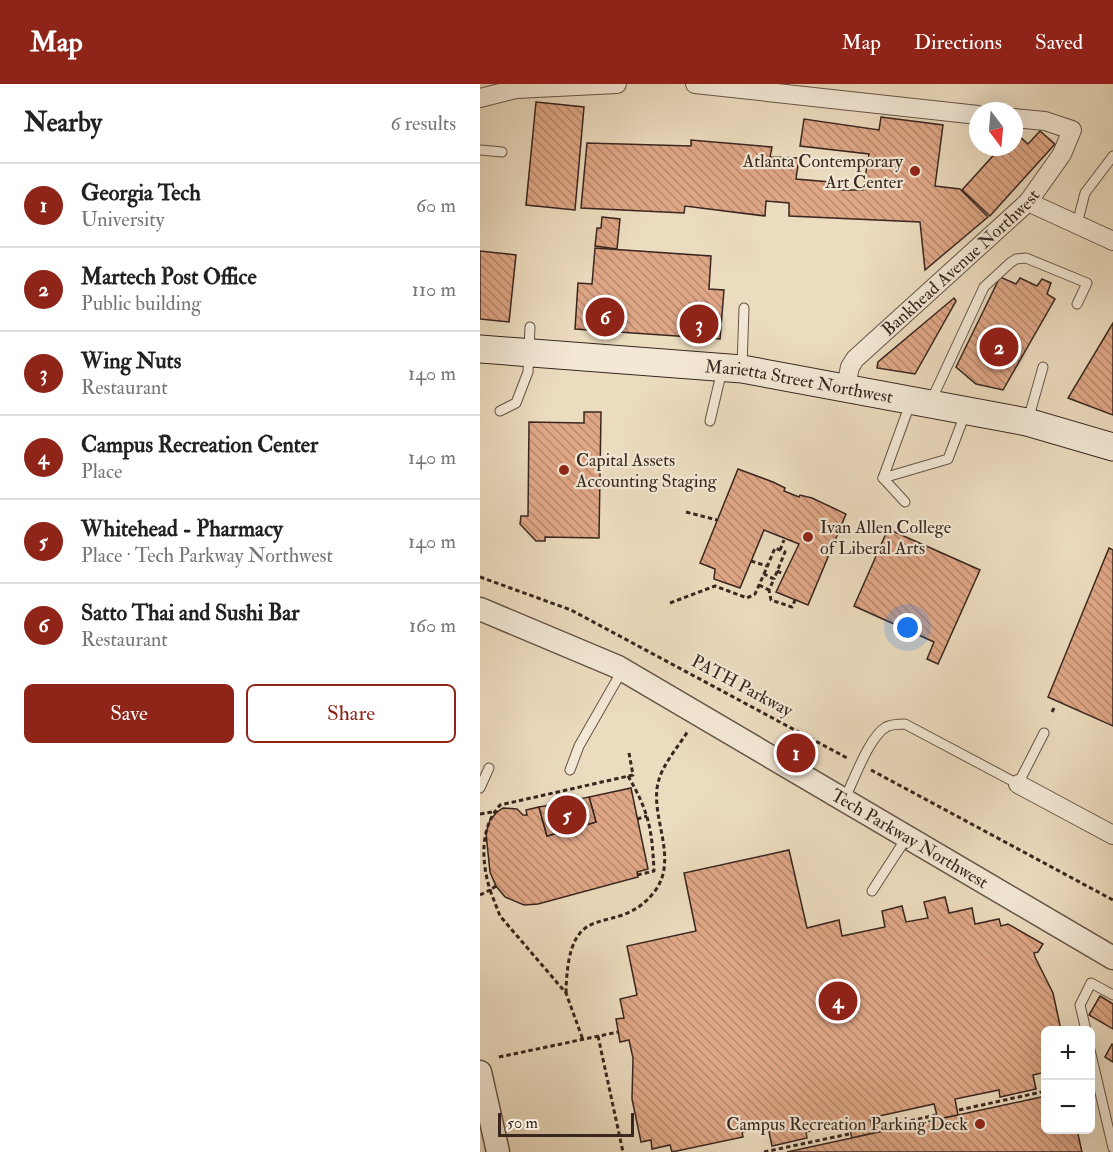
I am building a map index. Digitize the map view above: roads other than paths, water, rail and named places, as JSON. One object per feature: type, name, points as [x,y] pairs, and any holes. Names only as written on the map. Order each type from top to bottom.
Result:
[{"type":"main road","name":"Marietta Street Northwest","points":[[480,349],[530,339],[732,369],[1027,422],[1082,436],[1113,447]]},
{"type":"street","points":[[480,98],[516,89],[617,84]]},
{"type":"street","points":[[695,84],[969,114]]},
{"type":"street","name":"Bankhead Avenue Northwest","points":[[845,390],[850,367],[855,359],[1028,202],[1062,154],[1072,130],[1045,121],[1023,119]]},
{"type":"street","points":[[1028,202],[1113,241]]},
{"type":"street","name":"Tech Parkway Northwest","points":[[480,609],[623,669],[908,835],[1113,958]]},
{"type":"street","points":[[1018,784],[1113,835]]},
{"type":"street","points":[[480,1072],[498,1152]]},
{"type":"lane","points":[[480,150],[502,152]]},
{"type":"lane","points":[[1077,224],[1085,193],[1113,156]]},
{"type":"lane","points":[[883,478],[920,403],[984,287],[1010,263],[1026,258],[1086,283],[1077,304]]},
{"type":"lane","points":[[710,421],[732,369],[744,308]]},
{"type":"lane","points":[[500,411],[516,404],[528,372],[530,339]]},
{"type":"lane","points":[[1027,422],[1043,367]]},
{"type":"lane","points":[[883,478],[948,459],[966,411]]},
{"type":"lane","points":[[883,478],[905,502]]},
{"type":"lane","points":[[570,770],[579,746],[623,669]]},
{"type":"lane","points":[[845,798],[880,731],[889,725],[905,724],[1018,784],[1044,734]]},
{"type":"lane","points":[[480,788],[489,768]]},
{"type":"lane","points":[[873,891],[908,835]]},
{"type":"lane","points":[[1085,1026],[1080,1005],[1091,983],[1113,995]]},
{"type":"lane","points":[[1095,1071],[1113,1148]]},
{"type":"place","name":"Atlanta Contemporary Art Center","points":[[915,171]]},
{"type":"place","name":"Satto Thai and Sushi Bar","points":[[605,317]]},
{"type":"place","name":"Wing Nuts","points":[[699,324]]},
{"type":"place","name":"Martech Post Office","points":[[999,347]]},
{"type":"place","name":"Capital Assets Accounting Staging","points":[[564,470]]},
{"type":"place","name":"Ivan Allen College of Liberal Arts","points":[[808,537]]},
{"type":"place","name":"Georgia Tech","points":[[796,753]]},
{"type":"place","name":"Whitehead - Pharmacy","points":[[567,815]]},
{"type":"place","name":"Campus Recreation Center","points":[[838,1001]]},
{"type":"place","name":"Campus Recreation Parking Deck","points":[[980,1124]]}]
